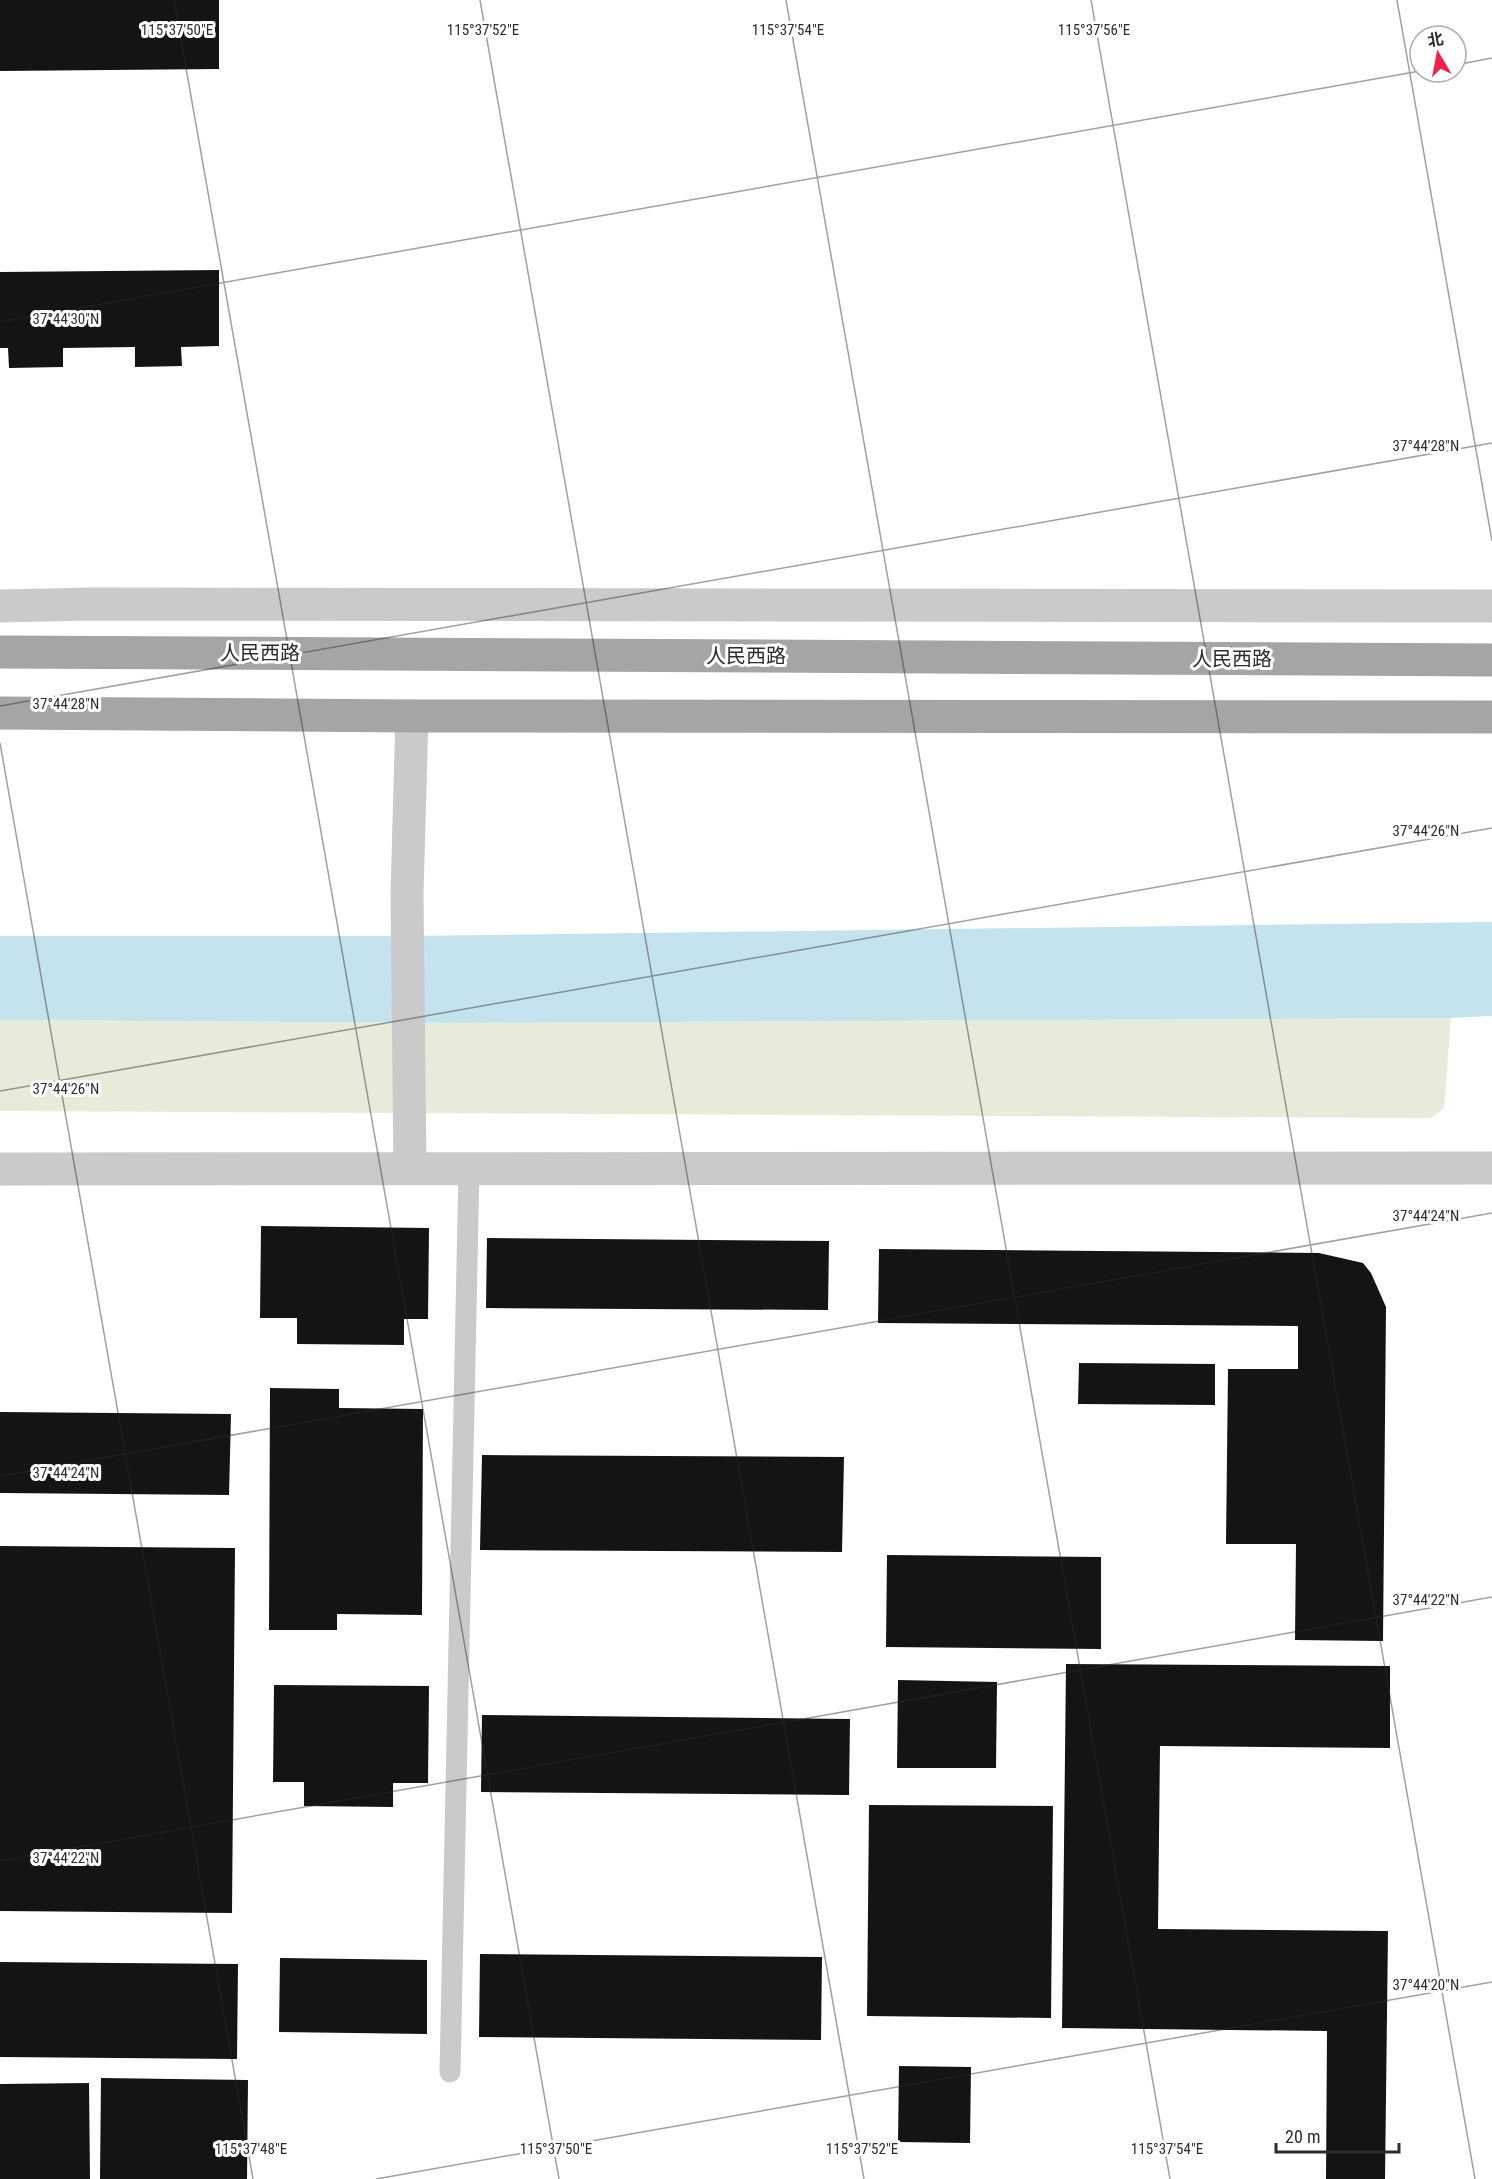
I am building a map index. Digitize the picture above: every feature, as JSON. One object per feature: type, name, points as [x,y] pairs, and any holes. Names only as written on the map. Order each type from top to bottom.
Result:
[{"type":"main road","name":"人民西路","points":[[0,652],[1492,660]]},
{"type":"main road","points":[[0,713],[412,716],[1492,717]]},
{"type":"street","points":[[0,606],[1492,606]]},
{"type":"street","points":[[410,1168],[407,894],[412,716]]},
{"type":"street","points":[[0,1169],[1492,1168]]},
{"type":"lane","points":[[450,2072],[469,1169]]},
{"type":"green space","points":[[1451,1018],[1444,1108],[1431,1118],[0,1111],[0,1020],[463,1023]]},
{"type":"water","points":[[1492,922],[1492,1016],[463,1023],[0,1020],[0,936],[404,936]]},
{"type":"building","points":[[0,0],[219,0],[219,69],[0,71]]},
{"type":"building","points":[[219,270],[219,346],[181,347],[182,366],[135,367],[135,347],[63,348],[63,367],[9,368],[8,348],[0,348],[0,272]]},
{"type":"building","points":[[261,1226],[429,1228],[428,1319],[404,1319],[404,1345],[297,1344],[297,1318],[260,1318]]},
{"type":"building","points":[[487,1238],[829,1241],[828,1310],[486,1308]]},
{"type":"building","points":[[879,1249],[1319,1253],[1363,1263],[1371,1273],[1386,1307],[1383,1641],[1295,1640],[1296,1544],[1226,1544],[1228,1369],[1298,1369],[1298,1326],[878,1323]]},
{"type":"building","points":[[1079,1363],[1215,1364],[1215,1405],[1078,1404]]},
{"type":"building","points":[[270,1388],[339,1389],[339,1408],[423,1409],[422,1615],[337,1614],[337,1630],[269,1630]]},
{"type":"building","points":[[0,1412],[231,1414],[229,1495],[0,1493]]},
{"type":"building","points":[[482,1455],[844,1457],[842,1552],[480,1550]]},
{"type":"building","points":[[0,1546],[235,1548],[232,1913],[0,1911]]},
{"type":"building","points":[[887,1555],[1101,1557],[1101,1649],[886,1647]]},
{"type":"building","points":[[1066,1664],[1390,1666],[1390,1748],[1160,1746],[1158,1929],[1388,1931],[1385,2179],[1326,2179],[1327,2031],[1062,2028]]},
{"type":"building","points":[[898,1680],[997,1682],[996,1768],[897,1768]]},
{"type":"building","points":[[274,1685],[429,1686],[428,1783],[393,1783],[393,1807],[304,1806],[304,1782],[273,1782]]},
{"type":"building","points":[[482,1715],[850,1719],[849,1795],[481,1792]]},
{"type":"building","points":[[869,1805],[1053,1806],[1051,2018],[867,2016]]},
{"type":"building","points":[[480,1954],[822,1957],[821,2040],[479,2037]]},
{"type":"building","points":[[280,1958],[427,1960],[427,2034],[279,2032]]},
{"type":"building","points":[[0,1962],[238,1964],[237,2059],[0,2057]]},
{"type":"building","points":[[899,2066],[971,2067],[970,2143],[898,2142]]},
{"type":"building","points":[[101,2078],[248,2080],[247,2179],[100,2179]]},
{"type":"building","points":[[89,2083],[90,2179],[0,2179],[0,2084]]}]
